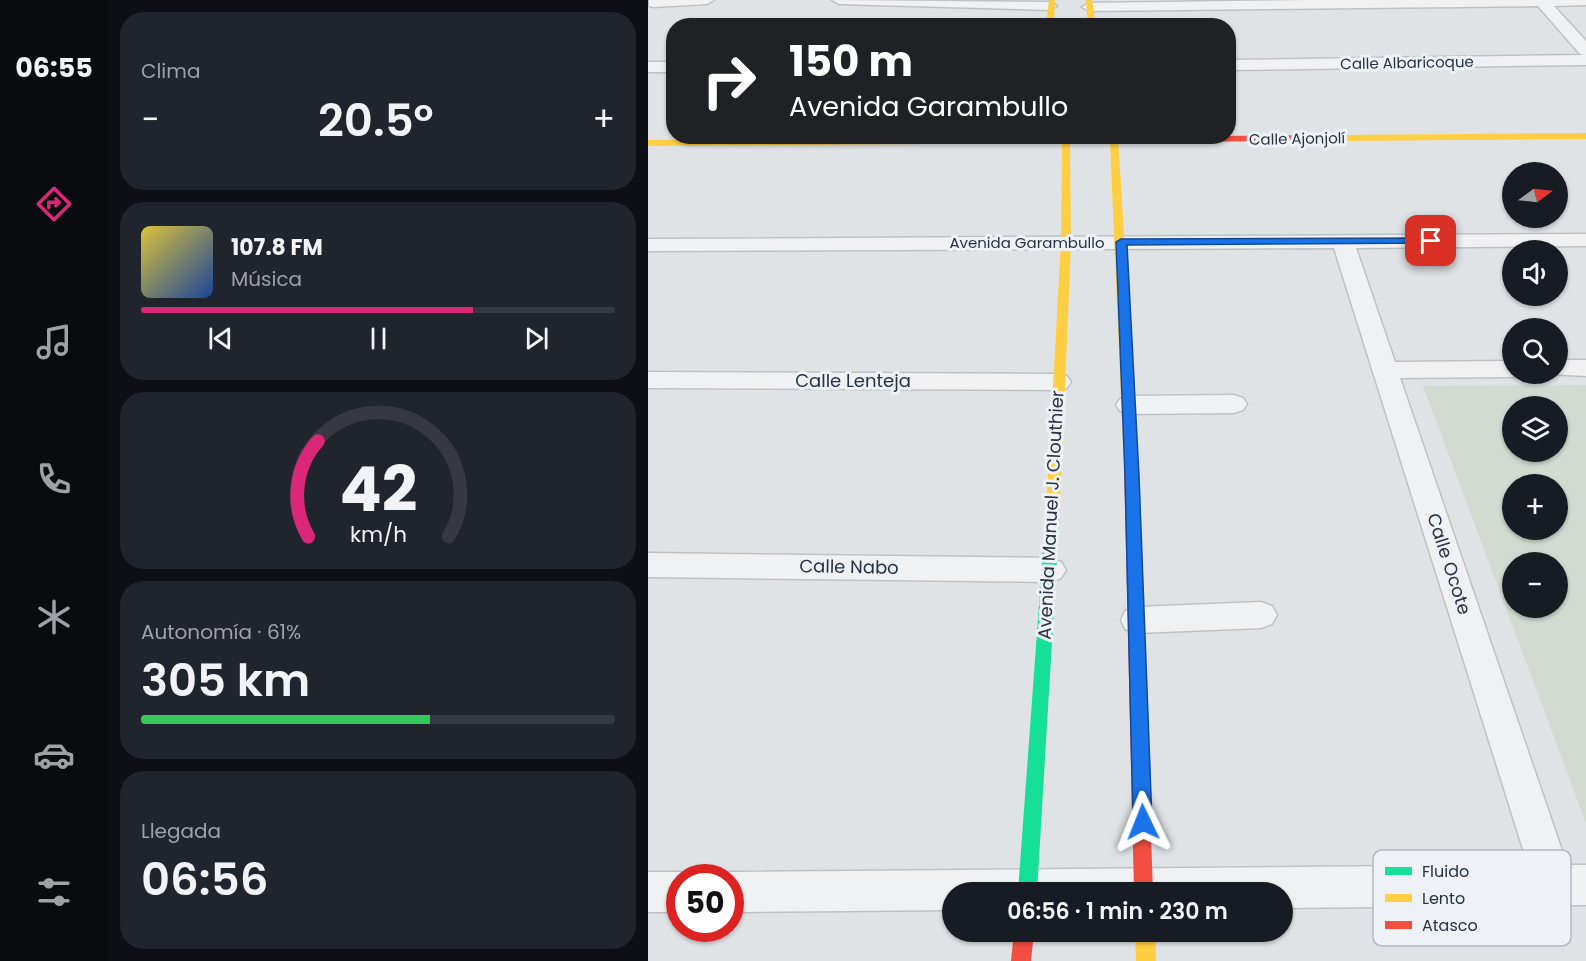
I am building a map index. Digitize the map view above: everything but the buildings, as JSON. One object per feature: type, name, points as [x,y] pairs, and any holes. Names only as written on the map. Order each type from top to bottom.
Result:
[{"type":"main road","points":[[1050,18],[1051,3]]},
{"type":"main road","points":[[1089,3],[1091,18]]},
{"type":"main road","name":"Calle Ajonjolí","points":[[1236,138],[1586,136]]},
{"type":"main road","name":"Calle Ajonjolí","points":[[648,143],[666,143]]},
{"type":"main road","name":"Avenida Manuel J. Clouthier","points":[[1029,882],[1050,570],[1066,243],[1066,144]]},
{"type":"main road","points":[[1115,144],[1129,405],[1144,882]]},
{"type":"main road","points":[[1021,961],[1023,942]]},
{"type":"main road","points":[[1145,942],[1146,961]]},
{"type":"street","points":[[652,6],[707,0]]},
{"type":"street","points":[[839,0],[1051,3]]},
{"type":"street","points":[[1541,0],[1586,51]]},
{"type":"street","points":[[1089,3],[1586,1]]},
{"type":"street","name":"Calle Albaricoque","points":[[1236,65],[1586,60]]},
{"type":"street","points":[[648,67],[666,67]]},
{"type":"street","name":"Avenida Garambullo","points":[[649,249],[1121,242],[1586,240]]},
{"type":"street","name":"Calle Ocote","points":[[1343,242],[1385,370],[1557,850]]},
{"type":"street","points":[[1568,368],[1586,368]]},
{"type":"street","points":[[1385,370],[1502,369]]},
{"type":"street","name":"Calle Lenteja","points":[[648,380],[1058,382]]},
{"type":"street","points":[[1129,405],[1234,404]]},
{"type":"street","name":"Calle Nabo","points":[[648,565],[1050,570]]},
{"type":"street","points":[[1137,620],[1261,615]]},
{"type":"street","points":[[1293,889],[1373,888]]},
{"type":"street","points":[[744,892],[942,891]]},
{"type":"street","points":[[648,892],[666,892]]},
{"type":"shaded area","points":[[1586,385],[1586,823],[1510,618],[1568,618],[1568,552],[1502,552],[1502,598],[1423,386]]},
{"type":"traffic: fast","points":[[1028,882],[1053,509]]},
{"type":"traffic: slow","points":[[1051,18],[1052,0]]},
{"type":"traffic: slow","points":[[1089,0],[1091,18]]},
{"type":"traffic: slow","points":[[1337,138],[1586,136]]},
{"type":"traffic: slow","points":[[648,143],[666,143]]},
{"type":"traffic: slow","points":[[1053,509],[1066,243],[1066,144]]},
{"type":"traffic: slow","points":[[1114,144],[1131,465]]},
{"type":"traffic: slow","points":[[1145,942],[1146,961]]},
{"type":"traffic: jam","points":[[1236,139],[1337,138]]},
{"type":"traffic: jam","points":[[1131,465],[1144,882]]},
{"type":"traffic: jam","points":[[1021,961],[1023,942]]},
{"type":"route","points":[[1143,822],[1132,476],[1121,242],[1431,241]]}]
